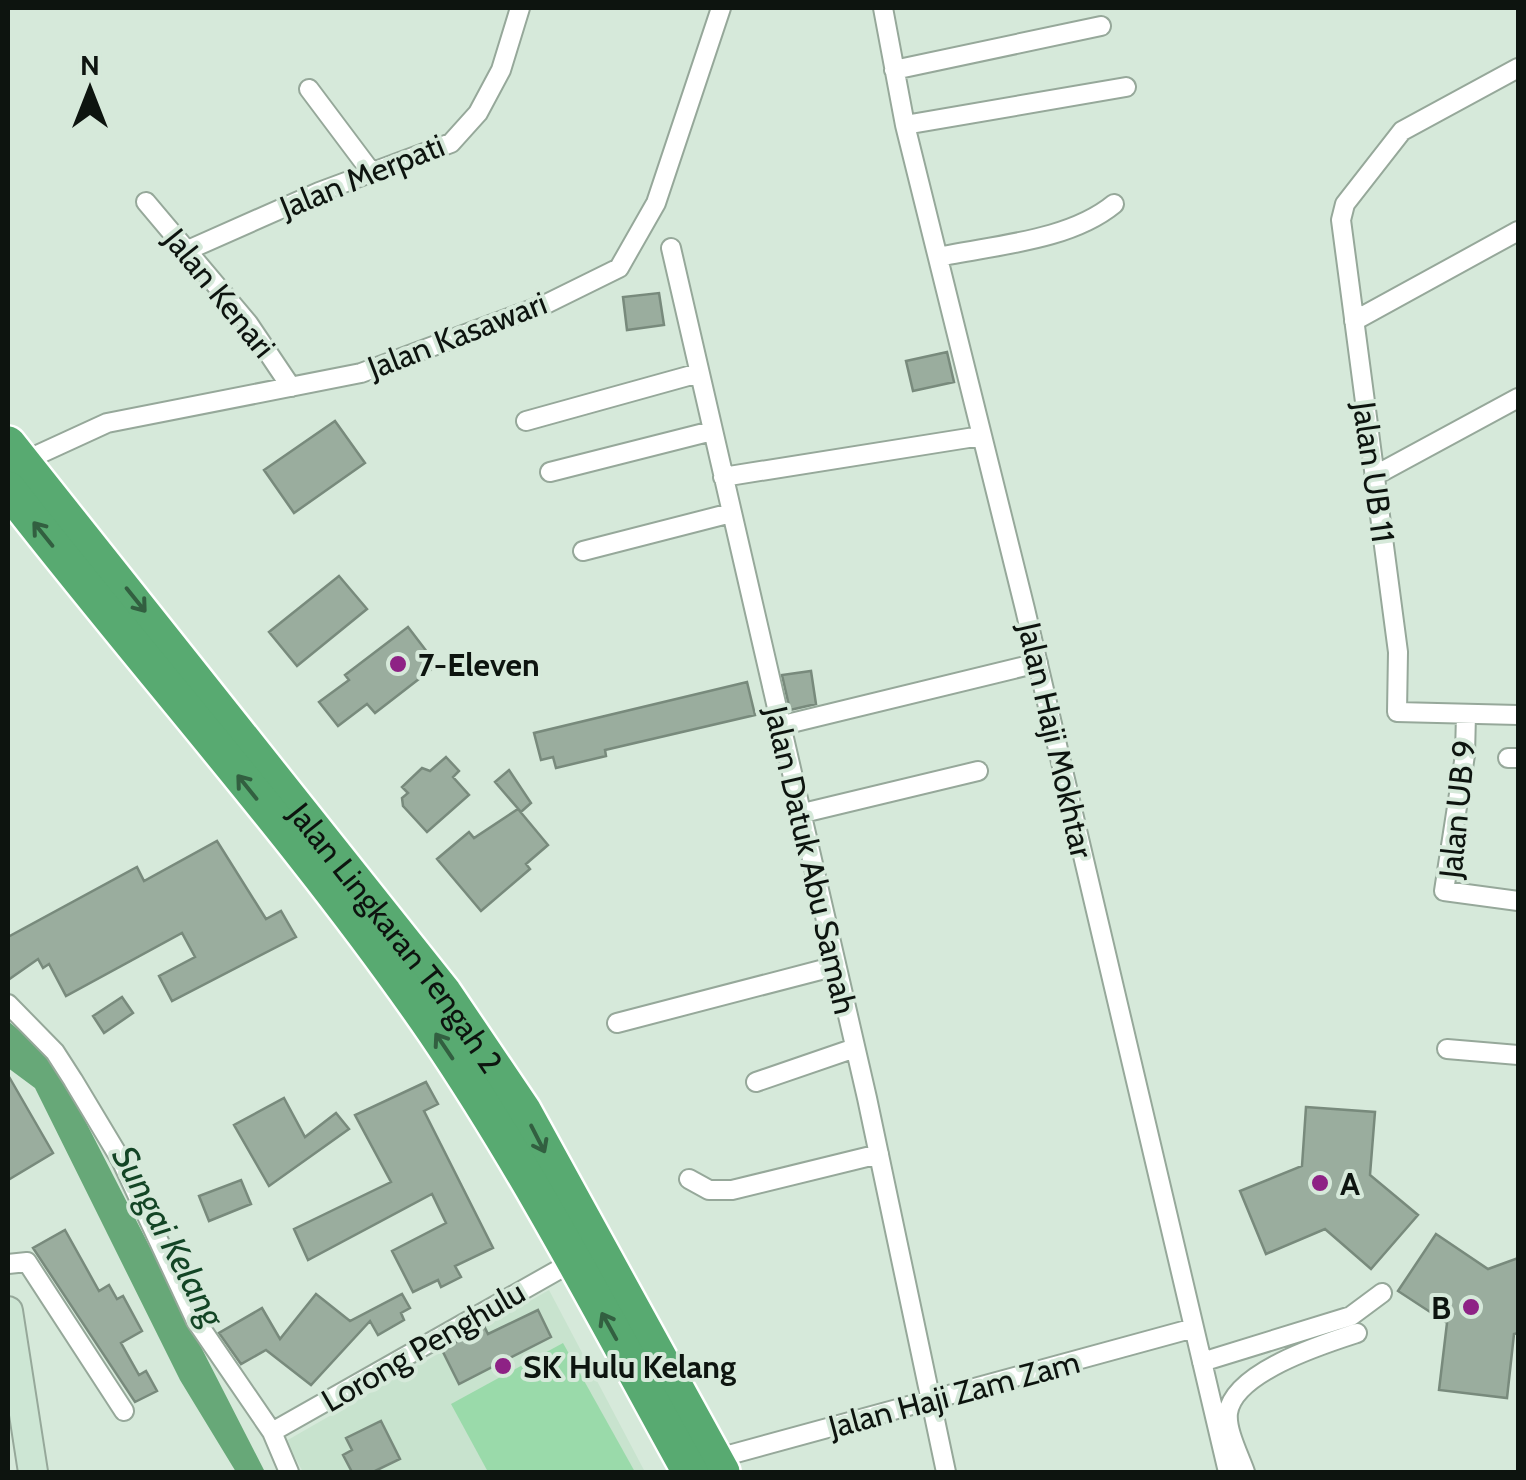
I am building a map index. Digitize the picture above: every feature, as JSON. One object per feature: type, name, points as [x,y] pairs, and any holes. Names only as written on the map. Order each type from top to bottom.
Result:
[{"type":"highway","name":"Jalan Lingkaran Tengah 2","points":[[12,465],[432,1028],[574,1261],[709,1468]]},
{"type":"highway","name":"Jalan Lingkaran Tengah 2","points":[[12,465],[444,993],[523,1110],[709,1468]]},
{"type":"main road","points":[[8,1311],[34,1472]]},
{"type":"street","name":"Jalan Merpati","points":[[188,250],[452,143],[478,113],[501,70],[520,8]]},
{"type":"street","name":"Jalan Kasawari","points":[[12,465],[107,423],[361,372],[546,304],[618,268],[656,203],[721,8]]},
{"type":"street","name":"Jalan Haji Mokhtar","points":[[883,8],[905,125],[1038,663],[1228,1472]]},
{"type":"street","points":[[894,70],[1101,26]]},
{"type":"street","name":"Jalan UB 11","points":[[1466,714],[1397,712],[1398,652],[1341,220],[1345,204],[1402,131],[1518,68]]},
{"type":"street","points":[[905,125],[1126,88]]},
{"type":"street","points":[[309,89],[372,173]]},
{"type":"street","name":"Jalan Kenari","points":[[146,202],[258,335],[291,387]]},
{"type":"street","points":[[938,257],[1074,227],[1098,218],[1114,204]]},
{"type":"street","points":[[1354,322],[1518,231]]},
{"type":"street","name":"Jalan Datuk Abu Samah","points":[[671,248],[855,1048],[946,1472]]},
{"type":"street","points":[[526,422],[698,372]]},
{"type":"street","points":[[1374,476],[1518,398]]},
{"type":"street","points":[[550,472],[712,431]]},
{"type":"street","points":[[723,477],[981,436]]},
{"type":"street","points":[[583,550],[731,514]]},
{"type":"street","points":[[779,726],[1038,663]]},
{"type":"street","points":[[1466,714],[1518,715]]},
{"type":"street","name":"Jalan UB 9","points":[[1466,714],[1465,755],[1444,890],[1518,901]]},
{"type":"street","points":[[800,814],[978,771]]},
{"type":"street","points":[[617,1023],[836,966]]},
{"type":"street","points":[[8,1004],[55,1052],[74,1080],[121,1160],[196,1321],[272,1432],[290,1472]]},
{"type":"street","points":[[756,1082],[855,1048]]},
{"type":"street","points":[[1447,1049],[1518,1055]]},
{"type":"street","points":[[689,1179],[709,1190],[732,1190],[878,1154]]},
{"type":"street","name":"Lorong Penghulu","points":[[272,1432],[574,1261]]},
{"type":"street","points":[[8,1264],[27,1262],[124,1411]]},
{"type":"street","points":[[1202,1362],[1351,1316],[1382,1293]]},
{"type":"street","name":"Jalan Haji Zam Zam","points":[[709,1468],[930,1400],[1194,1328]]},
{"type":"street","points":[[1245,1472],[1227,1417],[1230,1403],[1246,1386],[1291,1354],[1356,1333]]},
{"type":"shaded area","points":[[8,1021],[43,1050],[71,1093],[265,1472],[236,1472],[180,1380],[35,1088],[8,1068]]},
{"type":"shaded area","name":"SK Hulu Kelang","points":[[549,1290],[645,1472],[303,1472],[286,1441]]},
{"type":"shaded area","points":[[563,1343],[635,1472],[488,1472],[451,1404]]},
{"type":"building","points":[[659,293],[664,325],[627,330],[623,297]]},
{"type":"building","points":[[947,352],[954,382],[913,391],[906,361]]},
{"type":"building","points":[[335,421],[365,463],[294,513],[264,470]]},
{"type":"building","points":[[339,576],[367,609],[297,666],[269,632]]},
{"type":"building","points":[[408,627],[437,665],[375,713],[367,704],[338,726],[319,702],[349,680],[345,675]]},
{"type":"building","points":[[811,671],[816,704],[790,710],[782,675]]},
{"type":"building","points":[[747,682],[755,715],[605,750],[606,756],[556,768],[553,757],[541,760],[534,733]]},
{"type":"building","points":[[446,757],[459,771],[453,777],[469,795],[427,832],[403,806],[402,798],[408,793],[402,787],[422,768],[430,771]]},
{"type":"building","points":[[509,770],[531,803],[521,812],[495,782]]},
{"type":"building","points":[[518,809],[548,845],[526,864],[530,869],[481,911],[437,859],[469,832],[474,838]]},
{"type":"building","points":[[217,841],[266,919],[281,911],[296,937],[172,1001],[159,976],[195,957],[182,933],[66,996],[49,964],[43,968],[38,959],[8,980],[8,937],[137,867],[144,881]]},
{"type":"building","points":[[122,997],[133,1013],[104,1033],[93,1016]]},
{"type":"building","points":[[8,1075],[53,1153],[8,1180]]},
{"type":"building","points":[[426,1082],[438,1104],[424,1111],[493,1248],[455,1266],[461,1277],[441,1287],[438,1280],[413,1292],[392,1251],[446,1223],[432,1194],[308,1260],[294,1229],[391,1182],[355,1115]]},
{"type":"building","points":[[284,1098],[305,1137],[336,1113],[349,1129],[269,1186],[234,1125]]},
{"type":"building","name":"A","points":[[1306,1107],[1375,1112],[1370,1175],[1418,1215],[1371,1269],[1325,1229],[1266,1254],[1240,1191],[1302,1166]]},
{"type":"building","points":[[241,1180],[251,1204],[209,1221],[199,1196]]},
{"type":"building","points":[[65,1230],[99,1291],[109,1285],[117,1299],[123,1296],[142,1331],[121,1343],[139,1375],[146,1371],[157,1391],[135,1402],[33,1248]]},
{"type":"building","name":"B","points":[[1436,1234],[1488,1269],[1518,1258],[1518,1333],[1514,1334],[1507,1398],[1439,1390],[1447,1323],[1398,1291]]},
{"type":"building","points":[[316,1294],[350,1321],[402,1294],[410,1308],[401,1313],[404,1320],[378,1335],[370,1321],[311,1385],[266,1350],[241,1364],[219,1333],[262,1308],[280,1339]]},
{"type":"building","points":[[538,1310],[551,1337],[459,1384],[442,1350],[484,1326],[488,1334]]},
{"type":"building","points":[[381,1421],[400,1459],[373,1472],[352,1472],[343,1455],[352,1450],[346,1438]]},
{"type":"place","name":"7-Eleven","points":[[398,664]]},
{"type":"place","name":"A","points":[[1320,1183]]},
{"type":"place","name":"B","points":[[1471,1307]]},
{"type":"place","name":"SK Hulu Kelang","points":[[503,1366]]},
{"type":"water label","name":"Sungai Kelang","points":[[169,1236]]}]
